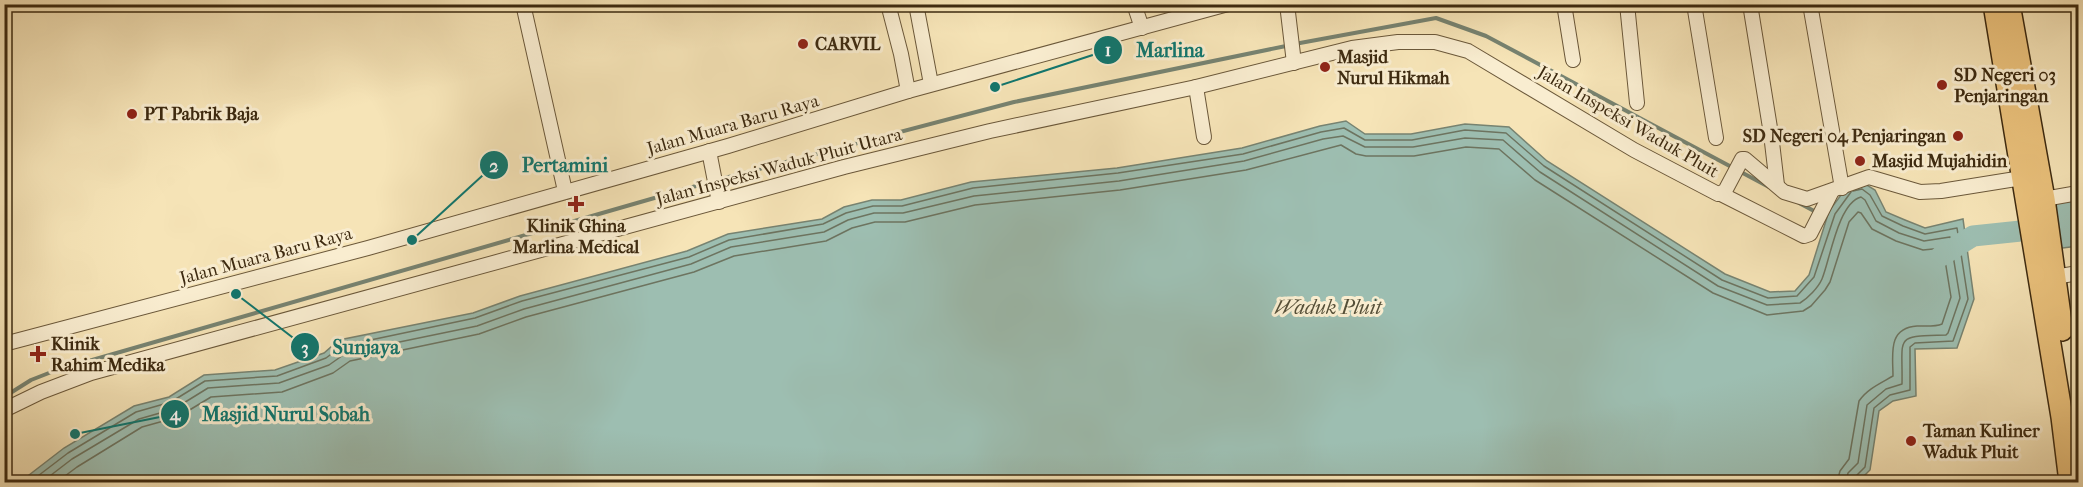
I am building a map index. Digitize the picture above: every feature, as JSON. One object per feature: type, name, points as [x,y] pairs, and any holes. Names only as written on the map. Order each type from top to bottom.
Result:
[{"type":"highway","points":[[1994,4],[2006,65],[2022,178],[2038,203]]},
{"type":"highway","points":[[2009,4],[2049,272],[2078,422]]},
{"type":"highway","points":[[2049,272],[2070,483]]},
{"type":"street","points":[[523,4],[565,191]]},
{"type":"street","points":[[888,4],[908,91]]},
{"type":"street","points":[[916,4],[931,84]]},
{"type":"street","points":[[1134,4],[1142,28]]},
{"type":"street","name":"Jalan Muara Baru Raya","points":[[4,344],[368,248],[709,151],[931,84],[1142,28],[1189,10],[1228,4]]},
{"type":"street","points":[[1287,4],[1294,63]]},
{"type":"street","points":[[1564,4],[1573,60]]},
{"type":"street","points":[[1627,4],[1637,103]]},
{"type":"street","points":[[1694,4],[1716,138]]},
{"type":"street","points":[[1750,4],[1777,185]]},
{"type":"street","points":[[1721,194],[1804,236],[1810,234],[1837,190],[1810,4]]},
{"type":"street","name":"Jalan Inspeksi Waduk Pluit","points":[[1294,63],[1352,48],[1398,42],[1435,42],[1468,51],[1634,150],[1721,194],[1740,161],[1745,159],[1784,192],[1807,198],[1837,190],[1869,177],[1920,192],[1941,191],[2022,178]]},
{"type":"street","name":"Jalan Inspeksi Waduk Pluit Utara","points":[[4,410],[41,392],[91,373],[844,167],[990,131],[1196,87],[1294,63]]},
{"type":"street","points":[[1196,87],[1204,136]]},
{"type":"street","points":[[709,151],[719,202]]},
{"type":"street","points":[[2038,203],[2079,193]]},
{"type":"street","points":[[2049,272],[2079,273]]},
{"type":"water","name":"Waduk Pluit","points":[[1346,121],[1365,134],[1411,134],[1465,124],[1509,127],[1547,161],[1725,274],[1770,292],[1795,291],[1809,275],[1829,211],[1847,187],[1862,182],[1875,190],[1886,212],[1925,228],[1963,219],[1974,299],[1957,348],[1915,349],[1916,396],[1893,401],[1879,411],[1870,470],[1858,482],[20,482],[64,448],[134,406],[169,397],[204,375],[275,370],[324,353],[339,340],[473,313],[520,296],[687,251],[728,234],[822,219],[844,207],[872,200],[901,200],[971,182],[1117,168],[1242,148]]},
{"type":"water","points":[[2078,200],[2078,246],[2055,249],[2047,204]]},
{"type":"waterway","points":[[1300,43],[1436,18],[1486,36],[1769,187]]},
{"type":"waterway","points":[[721,179],[1014,102],[1286,46]]},
{"type":"waterway","points":[[4,397],[31,380],[54,371],[710,182]]},
{"type":"waterway","points":[[1799,203],[1816,212]]},
{"type":"waterway","points":[[1941,256],[1973,236],[2078,225]]},
{"type":"place","name":"CARVIL","points":[[803,44]]},
{"type":"place","name":"Masjid Nurul Hikmah","points":[[1325,67]]},
{"type":"place","name":"SD Negeri 03 Penjaringan","points":[[1942,85]]},
{"type":"place","name":"Marlina","points":[[995,87]]},
{"type":"place","name":"PT Pabrik Baja","points":[[132,114]]},
{"type":"place","name":"SD Negeri 04 Penjaringan","points":[[1958,136]]},
{"type":"place","name":"Masjid Mujahidin","points":[[1860,161]]},
{"type":"place","name":"Klinik Ghina Marlina Medical","points":[[576,204]]},
{"type":"place","name":"Pertamini","points":[[412,240]]},
{"type":"place","name":"Sunjaya","points":[[236,294]]},
{"type":"place","name":"Klinik Rahim Medika","points":[[38,354]]},
{"type":"place","name":"Masjid Nurul Sobah","points":[[75,434]]},
{"type":"place","name":"Taman Kuliner Waduk Pluit","points":[[1911,441]]}]
